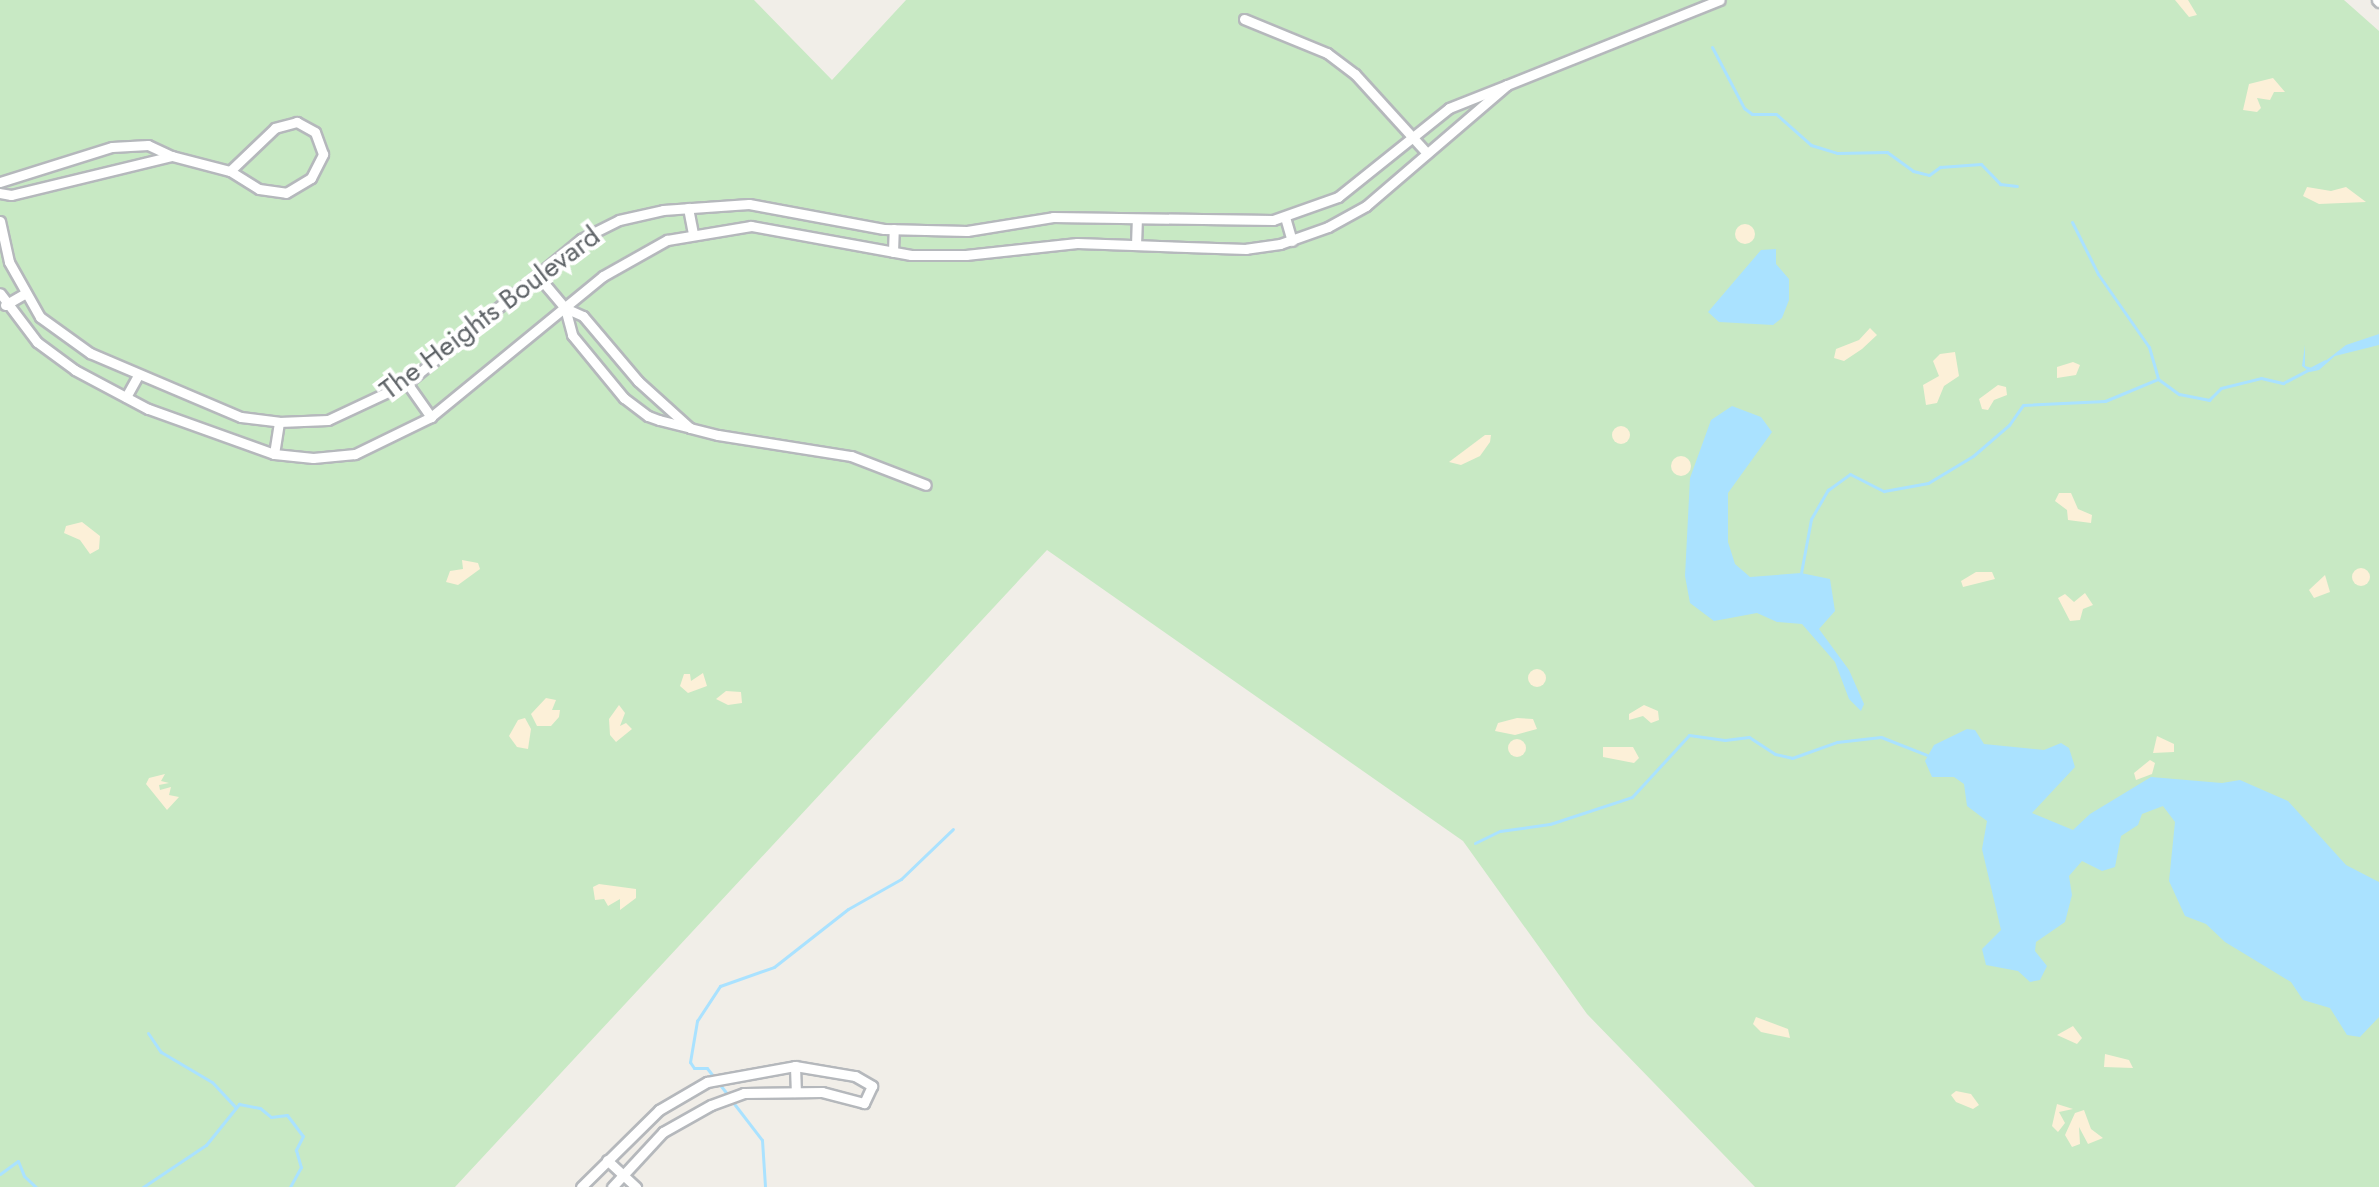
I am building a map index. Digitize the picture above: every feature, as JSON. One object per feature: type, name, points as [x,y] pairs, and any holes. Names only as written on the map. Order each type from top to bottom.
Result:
[{"type":"street","name":"The Heights Boulevard","points":[[0,221],[9,262],[40,317],[90,353],[199,403],[279,422],[328,420],[407,383],[606,225],[688,208],[749,204],[894,229],[967,231],[1053,217],[1249,222],[1285,217],[1338,197],[1458,103],[1720,0]]},
{"type":"street","points":[[1244,19],[1327,53],[1355,74],[1427,153]]},
{"type":"street","name":"The Heights Boulevard","points":[[0,293],[5,305],[50,351],[126,397],[222,438],[274,454],[313,458],[355,454],[431,417],[565,308],[636,255],[693,234],[751,226],[893,252],[966,255],[1077,243],[1246,249],[1292,241],[1355,214],[1507,85]]},
{"type":"street","points":[[0,182],[112,147],[148,145],[172,156],[230,171],[259,189],[286,193],[311,178],[323,154],[315,132],[297,122],[275,128],[230,171]]},
{"type":"street","points":[[0,193],[11,195],[172,156]]},
{"type":"street","points":[[688,208],[693,234]]},
{"type":"street","points":[[1285,217],[1292,241]]},
{"type":"street","points":[[1136,245],[1137,219]]},
{"type":"street","points":[[893,252],[894,229]]},
{"type":"street","points":[[538,276],[565,308],[583,316],[638,381],[690,428]]},
{"type":"street","points":[[5,305],[26,293]]},
{"type":"street","points":[[565,308],[567,328],[631,404],[648,416],[690,428],[851,456],[926,485]]},
{"type":"street","points":[[126,397],[138,375]]},
{"type":"street","points":[[407,383],[431,417]]},
{"type":"street","points":[[274,454],[279,422]]},
{"type":"street","points":[[795,1066],[796,1092]]},
{"type":"street","points":[[582,1187],[670,1103],[707,1082],[795,1066],[855,1076],[872,1086],[864,1103],[796,1092],[744,1093],[663,1132],[612,1187]]},
{"type":"street","points":[[670,1103],[684,1120]]},
{"type":"street","points":[[607,1160],[636,1187]]},
{"type":"green space","points":[[0,0],[754,0],[832,80],[906,0],[2344,0],[2379,31],[2379,1187],[1755,1187],[1587,1014],[1463,841],[1047,550],[455,1187],[0,1187]]},
{"type":"sand","points":[[2175,0],[2188,0],[2197,15],[2189,17]]},
{"type":"sand","points":[[2273,78],[2285,92],[2274,92],[2270,100],[2257,98],[2261,108],[2257,112],[2243,110],[2249,84]]},
{"type":"sand","points":[[2307,187],[2331,191],[2346,187],[2366,202],[2319,204],[2303,196]]},
{"type":"sand","points":[[1745,224],[1752,227],[1755,234],[1752,241],[1745,244],[1738,241],[1735,234],[1738,227]]},
{"type":"sand","points":[[1870,328],[1877,335],[1862,349],[1844,361],[1834,358],[1836,349],[1859,340]]},
{"type":"sand","points":[[1955,352],[1959,376],[1944,386],[1937,403],[1926,405],[1923,385],[1939,376],[1933,361],[1940,354]]},
{"type":"sand","points":[[2073,362],[2080,365],[2076,375],[2057,378],[2057,367]]},
{"type":"sand","points":[[1998,385],[2006,387],[2007,395],[1994,400],[1988,410],[1982,409],[1979,399]]},
{"type":"sand","points":[[1621,426],[1630,435],[1621,444],[1612,435]]},
{"type":"sand","points":[[1485,435],[1491,435],[1490,442],[1480,456],[1461,465],[1449,462]]},
{"type":"sand","points":[[1681,456],[1688,459],[1691,466],[1688,473],[1681,476],[1674,473],[1671,466],[1674,459]]},
{"type":"sand","points":[[2059,493],[2071,493],[2078,509],[2092,515],[2091,523],[2068,520],[2067,510],[2055,501]]},
{"type":"sand","points":[[82,522],[100,536],[99,549],[90,554],[80,540],[64,533],[66,526]]},
{"type":"sand","points":[[462,560],[478,563],[480,569],[458,585],[446,582],[450,571],[463,569]]},
{"type":"sand","points":[[2357,568],[2365,568],[2370,577],[2368,584],[2357,586],[2352,581],[2352,573]]},
{"type":"sand","points":[[1976,572],[1992,572],[1995,579],[1963,587],[1961,581]]},
{"type":"sand","points":[[2325,575],[2330,592],[2314,598],[2309,590]]},
{"type":"sand","points":[[2085,593],[2093,605],[2083,609],[2080,620],[2070,621],[2058,598],[2065,594],[2074,602]]},
{"type":"sand","points":[[1533,669],[1541,669],[1546,678],[1544,685],[1533,687],[1528,682],[1528,674]]},
{"type":"sand","points":[[703,673],[707,686],[688,693],[680,686],[684,674],[690,674],[691,681]]},
{"type":"sand","points":[[726,691],[741,692],[742,703],[728,705],[716,699]]},
{"type":"sand","points":[[546,698],[556,700],[552,710],[560,710],[559,717],[551,726],[537,726],[531,714]]},
{"type":"sand","points":[[619,705],[625,713],[620,726],[626,723],[632,729],[616,742],[610,735],[609,719]]},
{"type":"sand","points":[[1644,705],[1658,711],[1659,720],[1651,723],[1643,716],[1629,720],[1629,714]]},
{"type":"sand","points":[[525,718],[531,729],[528,749],[517,747],[509,736],[518,720]]},
{"type":"sand","points":[[1517,718],[1533,719],[1537,729],[1515,735],[1495,731],[1498,723]]},
{"type":"sand","points":[[2157,736],[2174,744],[2174,752],[2153,753]]},
{"type":"sand","points":[[1517,739],[1526,748],[1517,757],[1508,748]]},
{"type":"sand","points":[[1603,747],[1633,747],[1639,758],[1634,763],[1603,757]]},
{"type":"sand","points":[[2150,760],[2155,763],[2152,774],[2136,780],[2134,773]]},
{"type":"sand","points":[[165,774],[161,781],[169,783],[159,785],[160,790],[171,787],[169,795],[179,797],[167,810],[146,784],[149,778]]},
{"type":"sand","points":[[599,884],[636,889],[636,898],[620,910],[620,899],[608,906],[604,899],[595,900],[593,887]]},
{"type":"sand","points":[[1756,1017],[1788,1029],[1790,1038],[1761,1032],[1753,1024]]},
{"type":"sand","points":[[2073,1026],[2082,1038],[2077,1044],[2057,1035]]},
{"type":"sand","points":[[2105,1054],[2129,1060],[2133,1068],[2104,1067]]},
{"type":"sand","points":[[1956,1091],[1971,1094],[1979,1105],[1973,1109],[1956,1102],[1951,1095]]},
{"type":"sand","points":[[2057,1104],[2073,1109],[2059,1112],[2065,1123],[2058,1132],[2052,1126]]},
{"type":"sand","points":[[2084,1110],[2091,1129],[2103,1138],[2088,1144],[2079,1127],[2080,1144],[2072,1147],[2065,1135],[2075,1113]]},
{"type":"water","points":[[1776,249],[1776,264],[1789,279],[1789,300],[1782,318],[1773,325],[1719,322],[1708,312],[1761,250]]},
{"type":"water","points":[[2379,334],[2379,345],[2335,356],[2319,370],[2310,372],[2302,366],[2305,345],[2305,366],[2315,369],[2346,345]]},
{"type":"water","points":[[1732,406],[1761,417],[1772,432],[1728,493],[1728,542],[1735,564],[1750,577],[1801,573],[1830,579],[1835,611],[1819,629],[1849,670],[1864,704],[1861,711],[1849,699],[1835,662],[1802,624],[1777,622],[1757,613],[1714,621],[1690,603],[1685,576],[1690,478],[1711,420]]},
{"type":"water","points":[[1967,729],[1975,730],[1984,744],[2044,750],[2061,743],[2069,748],[2075,767],[2032,813],[2073,830],[2090,814],[2151,777],[2222,783],[2240,780],[2288,801],[2346,865],[2379,882],[2379,1017],[2360,1037],[2347,1035],[2330,1008],[2303,1000],[2291,982],[2225,942],[2206,924],[2185,916],[2169,881],[2175,822],[2163,806],[2142,814],[2138,825],[2121,836],[2115,867],[2102,871],[2082,861],[2069,876],[2072,895],[2065,922],[2036,942],[2035,951],[2047,966],[2040,980],[2030,982],[2018,971],[1986,965],[1982,949],[2001,930],[1982,849],[1987,821],[1967,806],[1964,784],[1954,777],[1932,777],[1925,761],[1934,745]]},
{"type":"waterway","points":[[1712,47],[1744,108],[1752,114],[1776,114],[1811,145],[1837,153],[1887,152],[1913,171],[1929,175],[1940,167],[1981,164],[2000,184],[2017,186]]},
{"type":"waterway","points":[[2072,222],[2098,274],[2149,347],[2158,379],[2179,394],[2209,400],[2221,388],[2261,378],[2283,383],[2325,361]]},
{"type":"waterway","points":[[1801,573],[1811,519],[1828,490],[1850,474],[1884,491],[1928,483],[1973,456],[2009,425],[2023,405],[2105,401],[2158,379]]},
{"type":"waterway","points":[[1475,843],[1500,831],[1550,824],[1632,797],[1689,735],[1725,740],[1749,737],[1775,754],[1792,758],[1837,742],[1881,737],[1927,755]]},
{"type":"waterway","points":[[728,1095],[707,1068],[694,1068],[690,1062],[697,1021],[720,986],[774,967],[848,909],[901,879],[953,829]]},
{"type":"waterway","points":[[148,1033],[161,1052],[212,1082],[234,1106]]},
{"type":"waterway","points":[[732,1101],[762,1140],[765,1187]]},
{"type":"waterway","points":[[143,1187],[206,1145],[239,1104],[260,1108],[271,1117],[287,1115],[303,1136],[296,1150],[301,1167],[290,1187]]},
{"type":"waterway","points":[[0,1174],[18,1161],[24,1176],[36,1187]]}]
